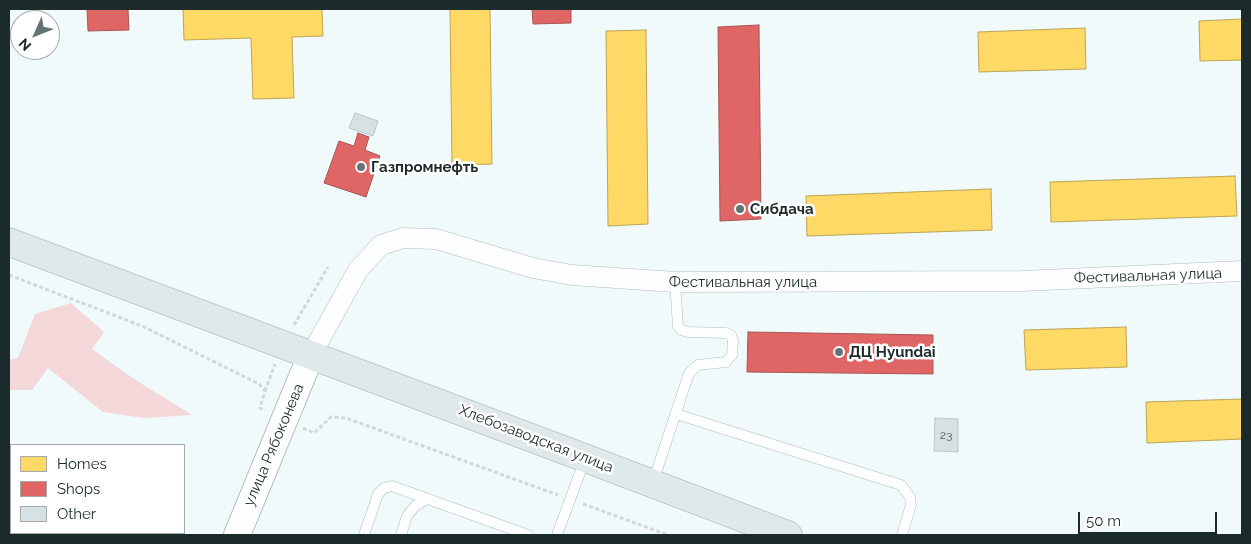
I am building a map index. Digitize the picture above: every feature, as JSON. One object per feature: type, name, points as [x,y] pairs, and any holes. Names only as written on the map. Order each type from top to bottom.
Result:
[{"type":"main road","name":"Хлебозаводская улица","points":[[9,242],[788,535]]},
{"type":"street","name":"Фестивальная улица","points":[[311,355],[358,270],[381,245],[403,238],[436,239],[533,268],[572,275],[675,282],[1022,281],[1242,272]]},
{"type":"street","name":"улица Рябоконева","points":[[236,535],[311,355]]},
{"type":"lane","points":[[652,483],[689,373],[698,364],[726,362],[732,355],[733,340],[731,335],[726,332],[688,332],[681,330],[678,326],[675,282]]},
{"type":"lane","points":[[676,414],[901,485],[910,497],[911,505],[902,535]]},
{"type":"lane","points":[[557,535],[585,458]]},
{"type":"lane","points":[[364,535],[378,494],[384,488],[392,486],[512,532],[528,535]]},
{"type":"lane","points":[[401,535],[411,510],[427,499]]},
{"type":"path","points":[[9,275],[142,326],[259,384],[265,391],[260,408],[314,433],[331,417],[346,418],[668,535]]},
{"type":"shaded area","points":[[71,303],[104,332],[92,349],[134,379],[192,415],[144,418],[103,412],[48,368],[32,390],[9,390],[9,359],[18,358],[35,314]]},
{"type":"building: Homes","points":[[183,9],[322,9],[323,36],[292,37],[294,98],[253,99],[251,38],[184,40]]},
{"type":"building: Homes","points":[[450,9],[490,9],[492,164],[452,165]]},
{"type":"building: Homes","points":[[1242,19],[1242,60],[1200,61],[1199,21]]},
{"type":"building: Homes","points":[[1085,28],[1086,69],[979,72],[978,32]]},
{"type":"building: Homes","points":[[646,30],[648,224],[608,226],[606,31]]},
{"type":"building: Homes","points":[[1235,176],[1237,216],[1051,222],[1050,182]]},
{"type":"building: Homes","points":[[991,189],[992,230],[807,236],[806,196]]},
{"type":"building: Homes","points":[[1126,327],[1127,367],[1026,370],[1024,330]]},
{"type":"building: Homes","points":[[1242,399],[1242,439],[1147,443],[1146,402]]},
{"type":"building: Shops","points":[[87,9],[128,9],[129,30],[88,31]]},
{"type":"building: Shops","points":[[532,9],[571,9],[571,23],[533,24]]},
{"type":"building: Shops","points":[[759,25],[761,219],[720,221],[718,27]]},
{"type":"building: Shops","points":[[358,133],[369,137],[365,150],[380,156],[366,197],[324,183],[339,141],[354,146]]},
{"type":"building: Shops","points":[[748,332],[933,335],[933,374],[747,372]]},
{"type":"building: Other","points":[[355,113],[378,121],[373,136],[349,128]]},
{"type":"building: Other","points":[[935,418],[958,419],[958,452],[934,451]]},
{"type":"place","name":"Газпромнефть","points":[[361,167]]},
{"type":"place","name":"Сибдача","points":[[740,209]]},
{"type":"place","name":"ДЦ Hyundai","points":[[839,352]]}]
